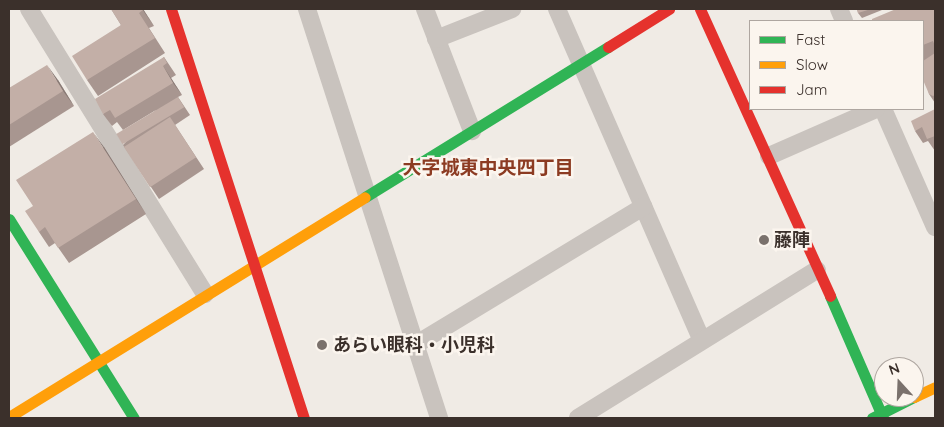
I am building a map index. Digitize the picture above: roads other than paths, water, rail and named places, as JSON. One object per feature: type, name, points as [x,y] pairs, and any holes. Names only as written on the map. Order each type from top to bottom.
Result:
[{"type":"street","points":[[29,9],[204,294]]},
{"type":"street","points":[[171,9],[304,418]]},
{"type":"street","points":[[308,9],[439,418]]},
{"type":"street","points":[[424,9],[472,131]]},
{"type":"street","points":[[436,39],[512,9]]},
{"type":"street","points":[[557,9],[701,339]]},
{"type":"street","points":[[9,416],[204,294],[368,197],[669,9]]},
{"type":"street","points":[[700,9],[769,156],[879,416],[896,407]]},
{"type":"street","points":[[769,156],[874,110]]},
{"type":"street","points":[[883,110],[934,220]]},
{"type":"street","points":[[415,345],[643,207]]},
{"type":"street","points":[[9,219],[134,418]]},
{"type":"street","points":[[578,418],[701,339],[817,270]]},
{"type":"place","name":"藤陣","points":[[764,240]]},
{"type":"place","name":"あらい眼科・小児科","points":[[322,345]]},
{"type":"district","name":"大字城東中央四丁目","points":[[488,168]]}]
